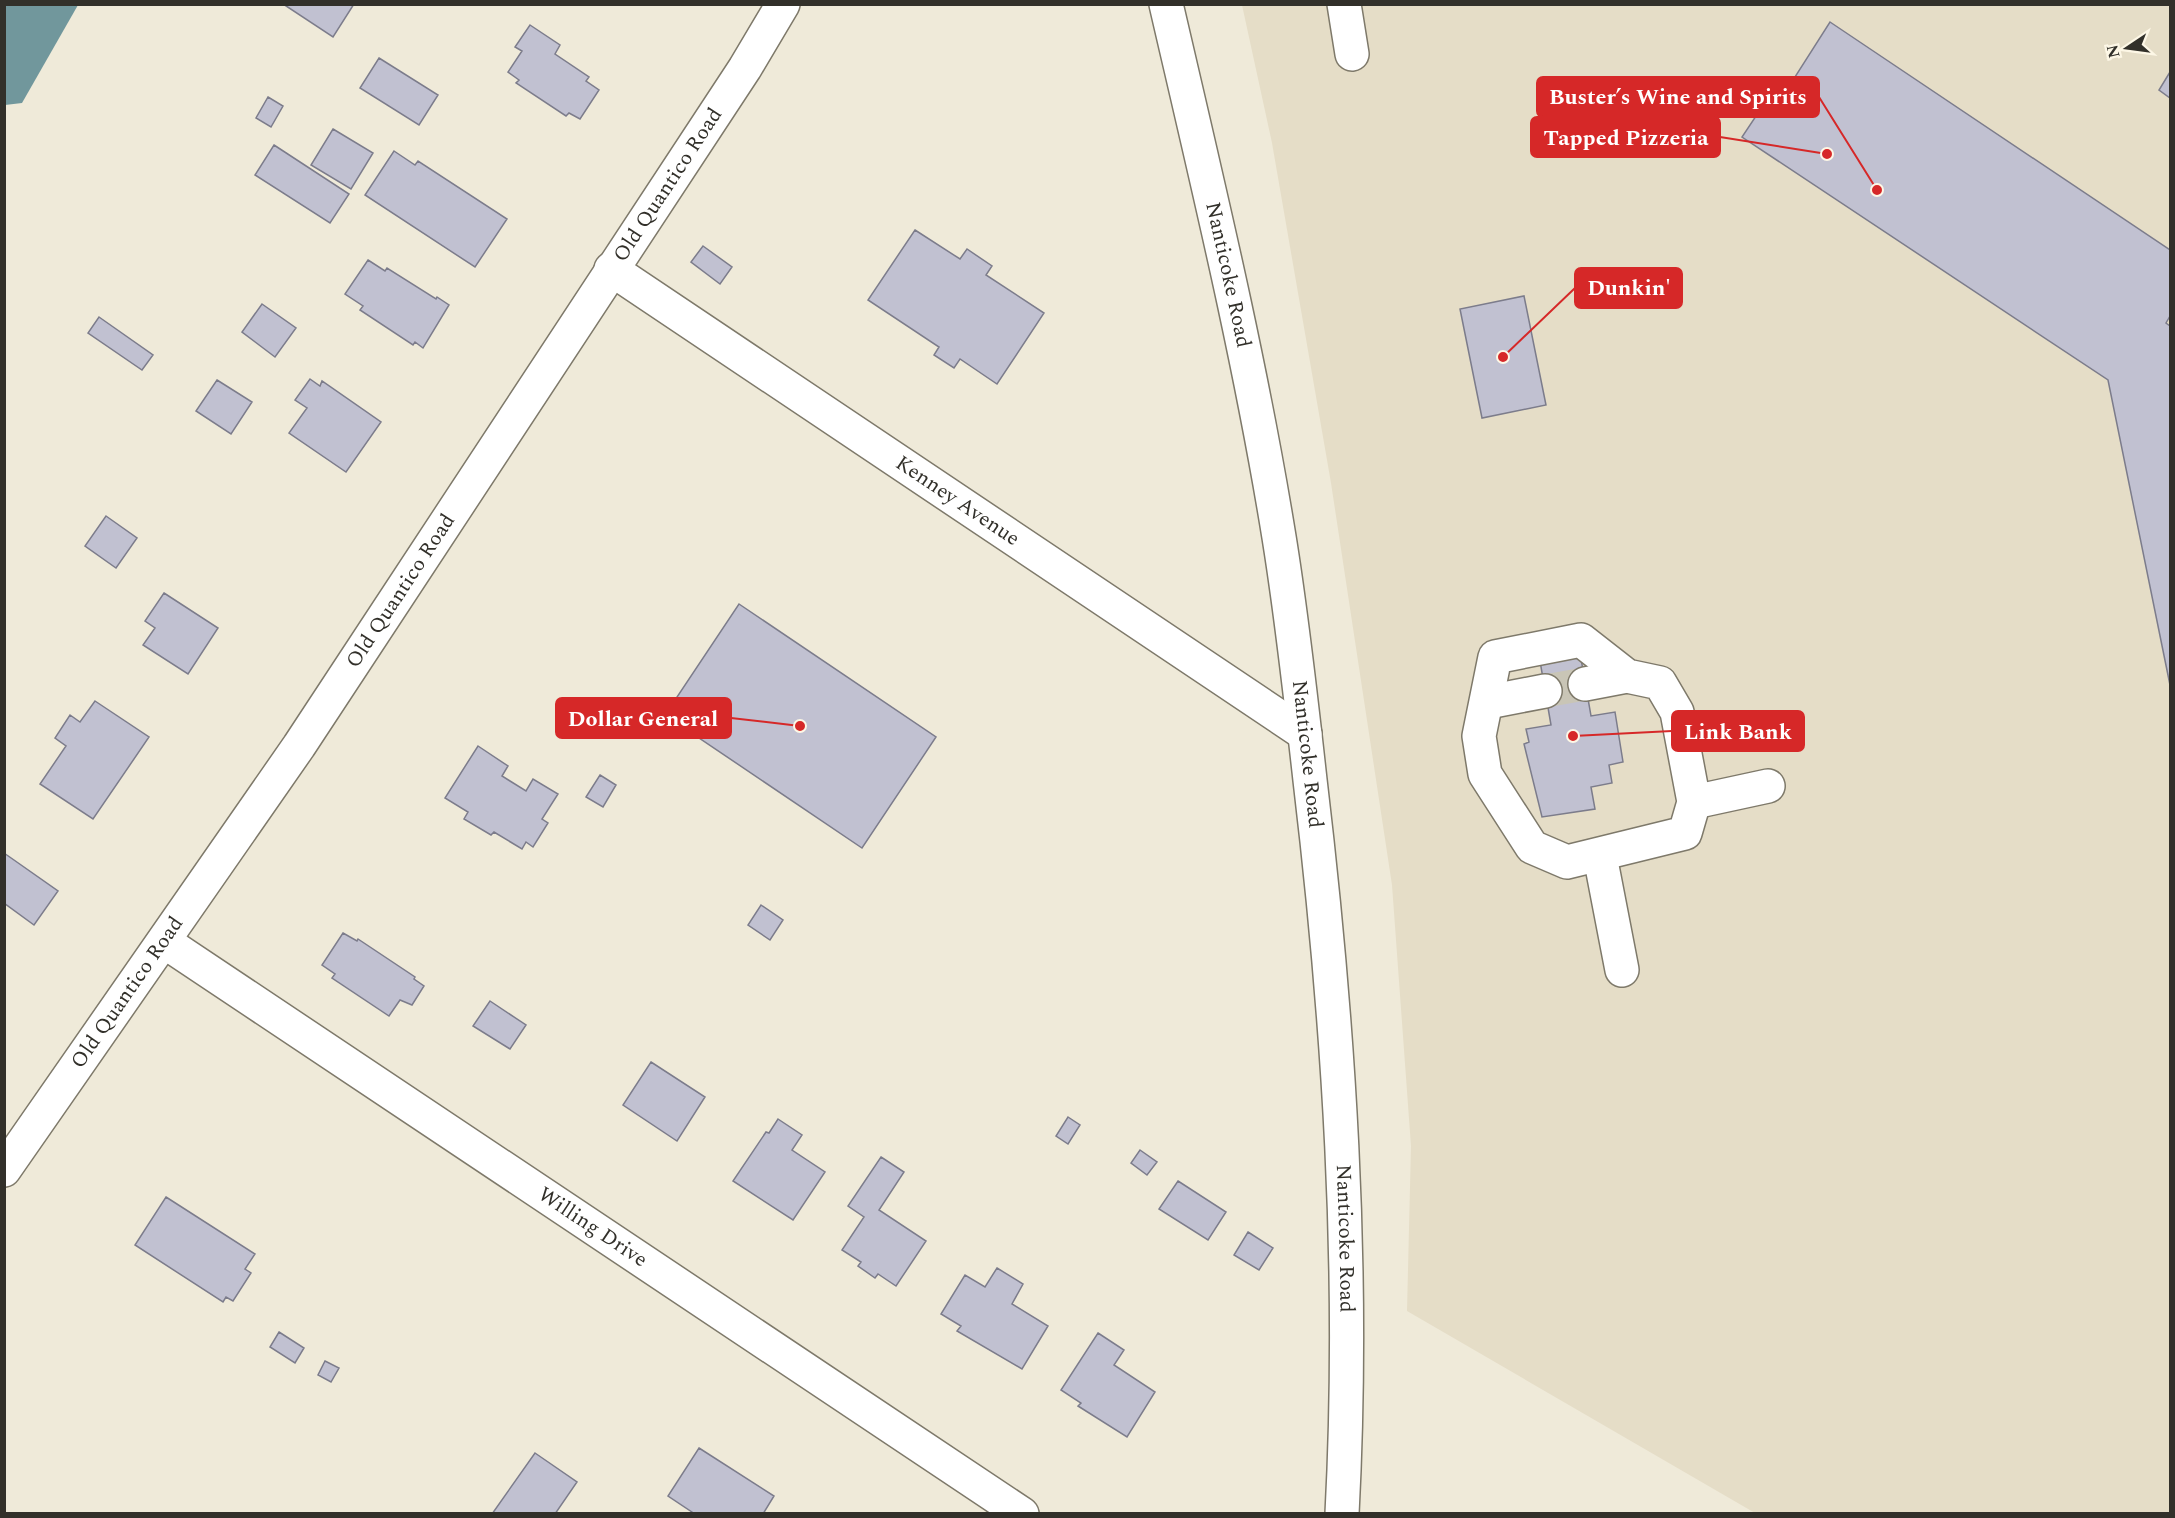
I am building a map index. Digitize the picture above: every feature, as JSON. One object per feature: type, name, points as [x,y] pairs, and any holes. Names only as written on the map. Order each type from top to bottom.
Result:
[{"type":"street","name":"Old Quantico Road","points":[[4,1170],[165,942],[299,746],[744,68],[783,4]]},
{"type":"street","name":"Nanticoke Road","points":[[1166,4],[1211,198],[1279,537],[1305,734],[1336,1030],[1347,1311],[1347,1421],[1342,1514]]},
{"type":"street","points":[[1344,4],[1352,54]]},
{"type":"street","name":"Kenney Avenue","points":[[611,269],[1305,734]]},
{"type":"street","points":[[1585,684],[1627,676],[1660,683],[1677,712],[1694,802],[1685,833],[1568,862],[1532,847],[1485,774],[1479,736],[1488,702],[1495,657],[1581,640],[1627,676]]},
{"type":"street","points":[[1488,702],[1545,691]]},
{"type":"street","points":[[1694,802],[1768,786]]},
{"type":"street","points":[[1599,856],[1622,970]]},
{"type":"street","name":"Willing Drive","points":[[165,942],[1022,1514]]},
{"type":"shaded area","points":[[1242,5],[2170,5],[2170,1513],[1755,1513],[1407,1311],[1411,1146],[1392,885],[1331,483],[1272,143]]},
{"type":"water","points":[[4,5],[78,5],[22,103],[5,105]]},
{"type":"building","points":[[283,4],[354,4],[333,37]]},
{"type":"building","points":[[1830,22],[2170,250],[2170,316],[2166,323],[2170,326],[2170,685],[2108,380],[1742,137],[1764,104],[1774,110]]},
{"type":"building","points":[[530,25],[560,45],[555,54],[589,77],[586,81],[599,90],[580,119],[569,113],[566,116],[516,83],[519,80],[508,72],[522,51],[515,47]]},
{"type":"building","points":[[379,58],[438,95],[419,125],[360,88]]},
{"type":"building","points":[[2170,72],[2170,98],[2159,90]]},
{"type":"building","points":[[268,97],[283,106],[271,127],[256,118]]},
{"type":"building","points":[[333,129],[373,153],[351,189],[311,165]]},
{"type":"building","points":[[274,145],[349,194],[330,223],[255,175]]},
{"type":"building","points":[[394,151],[415,165],[418,161],[507,219],[475,267],[365,195]]},
{"type":"building","points":[[915,230],[960,259],[967,249],[992,266],[986,275],[1044,313],[997,384],[960,359],[954,368],[934,355],[939,347],[868,300]]},
{"type":"building","points":[[703,246],[732,267],[720,284],[691,262]]},
{"type":"building","points":[[368,260],[385,271],[387,268],[449,305],[423,348],[415,342],[413,345],[360,310],[363,306],[345,294]]},
{"type":"building","points":[[1524,296],[1546,405],[1482,418],[1460,309]]},
{"type":"building","points":[[262,304],[296,328],[275,357],[242,332]]},
{"type":"building","points":[[99,317],[153,355],[142,370],[88,333]]},
{"type":"building","points":[[310,379],[320,386],[322,381],[381,422],[346,472],[289,433],[307,408],[295,400]]},
{"type":"building","points":[[217,380],[252,402],[231,434],[196,411]]},
{"type":"building","points":[[106,516],[137,538],[116,568],[85,546]]},
{"type":"building","points":[[164,593],[218,628],[188,674],[143,645],[155,628],[145,621]]},
{"type":"building","points":[[739,604],[936,737],[862,848],[665,715]]},
{"type":"building","points":[[1580,653],[1591,716],[1615,712],[1623,762],[1609,765],[1612,783],[1591,787],[1595,809],[1542,817],[1524,744],[1529,742],[1526,729],[1551,725],[1540,661]]},
{"type":"building","points":[[95,701],[149,737],[93,819],[40,784],[66,746],[55,738],[70,715],[80,722]]},
{"type":"building","points":[[478,746],[508,766],[502,776],[526,791],[533,779],[558,794],[542,819],[548,823],[533,847],[526,842],[522,849],[494,832],[491,835],[464,819],[468,812],[445,798]]},
{"type":"building","points":[[600,775],[616,785],[603,807],[586,797]]},
{"type":"building","points":[[4,853],[58,891],[34,925],[4,903]]},
{"type":"building","points":[[761,905],[783,920],[770,940],[748,925]]},
{"type":"building","points":[[343,933],[357,941],[358,939],[415,977],[414,979],[424,986],[412,1005],[400,1000],[389,1016],[332,978],[335,974],[322,965]]},
{"type":"building","points":[[490,1001],[526,1025],[510,1049],[473,1026]]},
{"type":"building","points":[[651,1062],[705,1097],[677,1141],[623,1105]]},
{"type":"building","points":[[1068,1117],[1080,1125],[1068,1144],[1056,1136]]},
{"type":"building","points":[[778,1119],[802,1135],[792,1150],[825,1172],[793,1220],[733,1181],[766,1132],[769,1133]]},
{"type":"building","points":[[1140,1150],[1157,1162],[1147,1175],[1131,1163]]},
{"type":"building","points":[[881,1157],[904,1172],[879,1210],[926,1241],[896,1286],[878,1274],[875,1278],[858,1266],[861,1262],[842,1250],[864,1217],[848,1206]]},
{"type":"building","points":[[1178,1181],[1226,1212],[1208,1240],[1159,1209]]},
{"type":"building","points":[[166,1197],[255,1254],[245,1269],[251,1273],[233,1301],[226,1297],[223,1302],[135,1245]]},
{"type":"building","points":[[1248,1232],[1273,1248],[1259,1270],[1234,1255]]},
{"type":"building","points":[[997,1268],[1023,1284],[1012,1304],[1048,1326],[1022,1369],[957,1331],[961,1326],[941,1314],[965,1275],[985,1287]]},
{"type":"building","points":[[279,1332],[304,1348],[295,1363],[270,1347]]},
{"type":"building","points":[[1098,1333],[1124,1350],[1114,1365],[1155,1392],[1127,1437],[1078,1406],[1081,1403],[1061,1390]]},
{"type":"building","points":[[325,1361],[339,1368],[331,1382],[318,1375]]},
{"type":"building","points":[[699,1448],[774,1496],[763,1514],[695,1514],[668,1496]]},
{"type":"building","points":[[535,1453],[577,1482],[555,1514],[492,1514]]},
{"type":"tunnel","points":[[1545,691],[1585,684]]},
{"type":"place","name":"Tapped Pizzeria","points":[[1827,154]]},
{"type":"place","name":"Buster’s Wine and Spirits","points":[[1877,190]]},
{"type":"place","name":"Dunkin'","points":[[1503,357]]},
{"type":"place","name":"Dollar General","points":[[800,726]]},
{"type":"place","name":"Link Bank","points":[[1573,736]]}]
